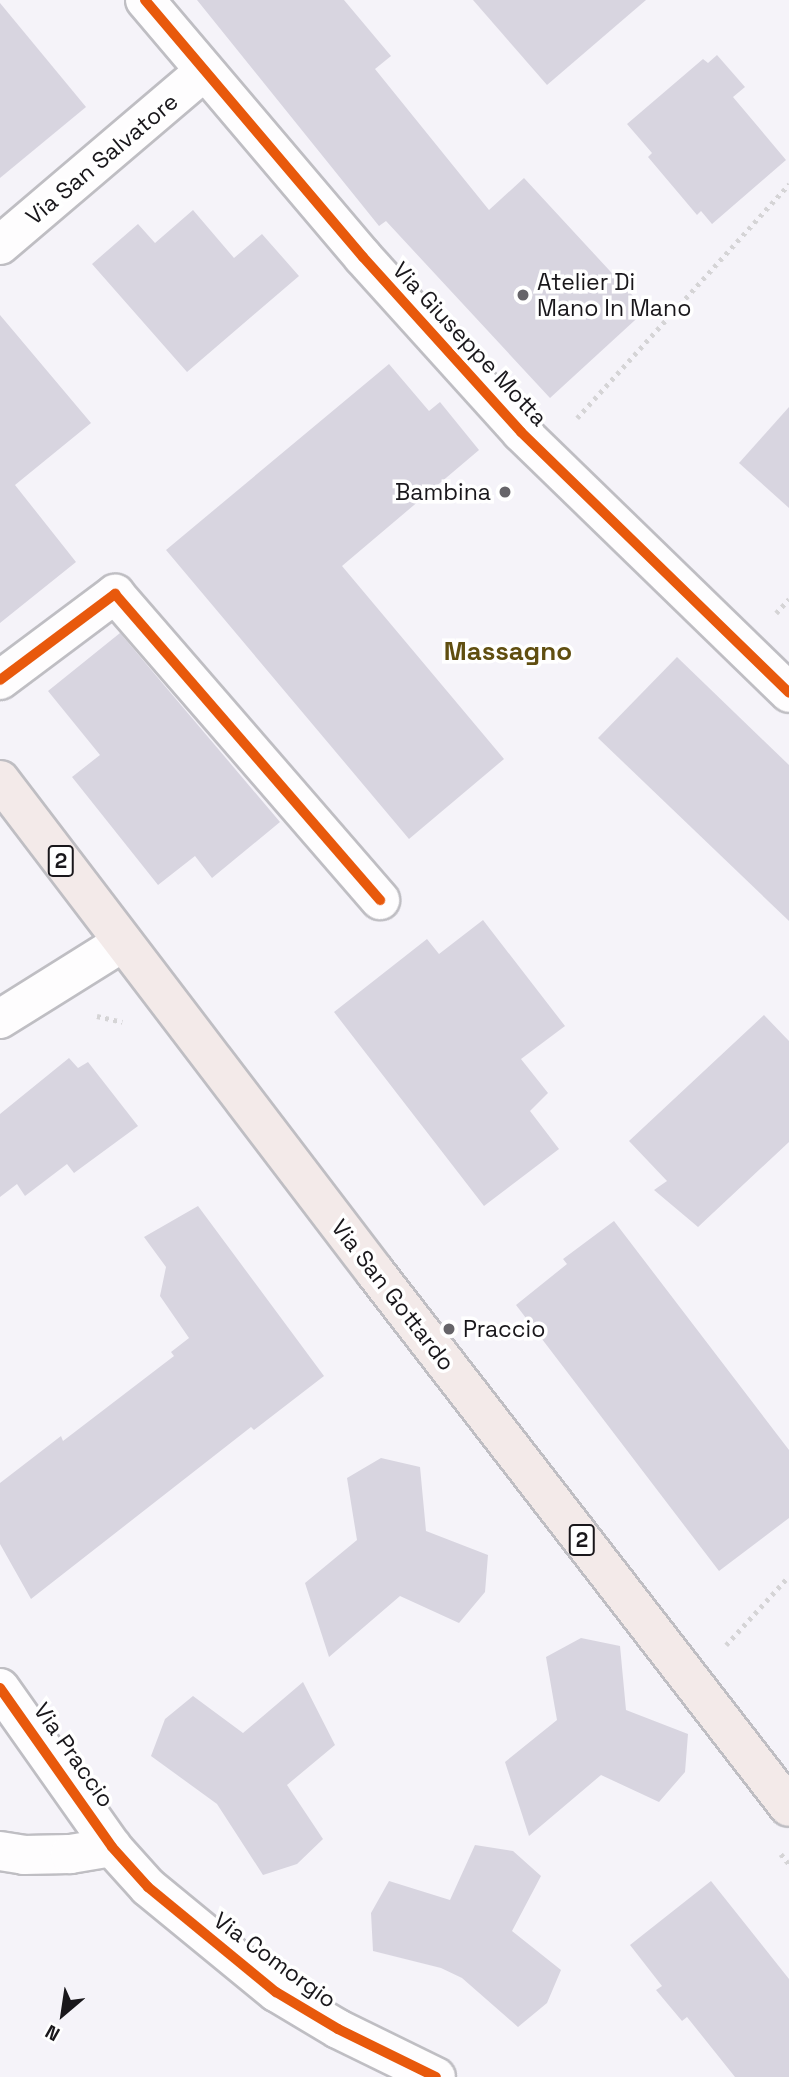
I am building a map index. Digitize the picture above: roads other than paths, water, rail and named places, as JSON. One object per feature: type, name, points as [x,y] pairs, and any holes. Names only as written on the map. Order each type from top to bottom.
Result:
[{"type":"main road","name":"Via San Gottardo","points":[[0,779],[122,942],[789,1807]]},
{"type":"street","name":"Via Giuseppe Motta","points":[[145,0],[203,72],[363,257],[521,432],[789,693]]},
{"type":"street","name":"Via San Salvatore","points":[[0,245],[203,72]]},
{"type":"street","points":[[0,680],[115,594],[380,900]]},
{"type":"street","points":[[0,1019],[122,942]]},
{"type":"street","name":"Via Praccio","points":[[0,1688],[112,1847]]},
{"type":"street","points":[[0,1851],[24,1855],[70,1854],[112,1847]]},
{"type":"street","name":"Via Comorgio","points":[[112,1847],[148,1887],[276,1992],[338,2029],[436,2077]]},
{"type":"place","name":"Atelier Di Mano In Mano","points":[[523,295]]},
{"type":"place","name":"Bambina","points":[[505,492]]},
{"type":"place","name":"Praccio","points":[[449,1329]]},
{"type":"district","name":"Massagno","points":[[508,652]]}]
